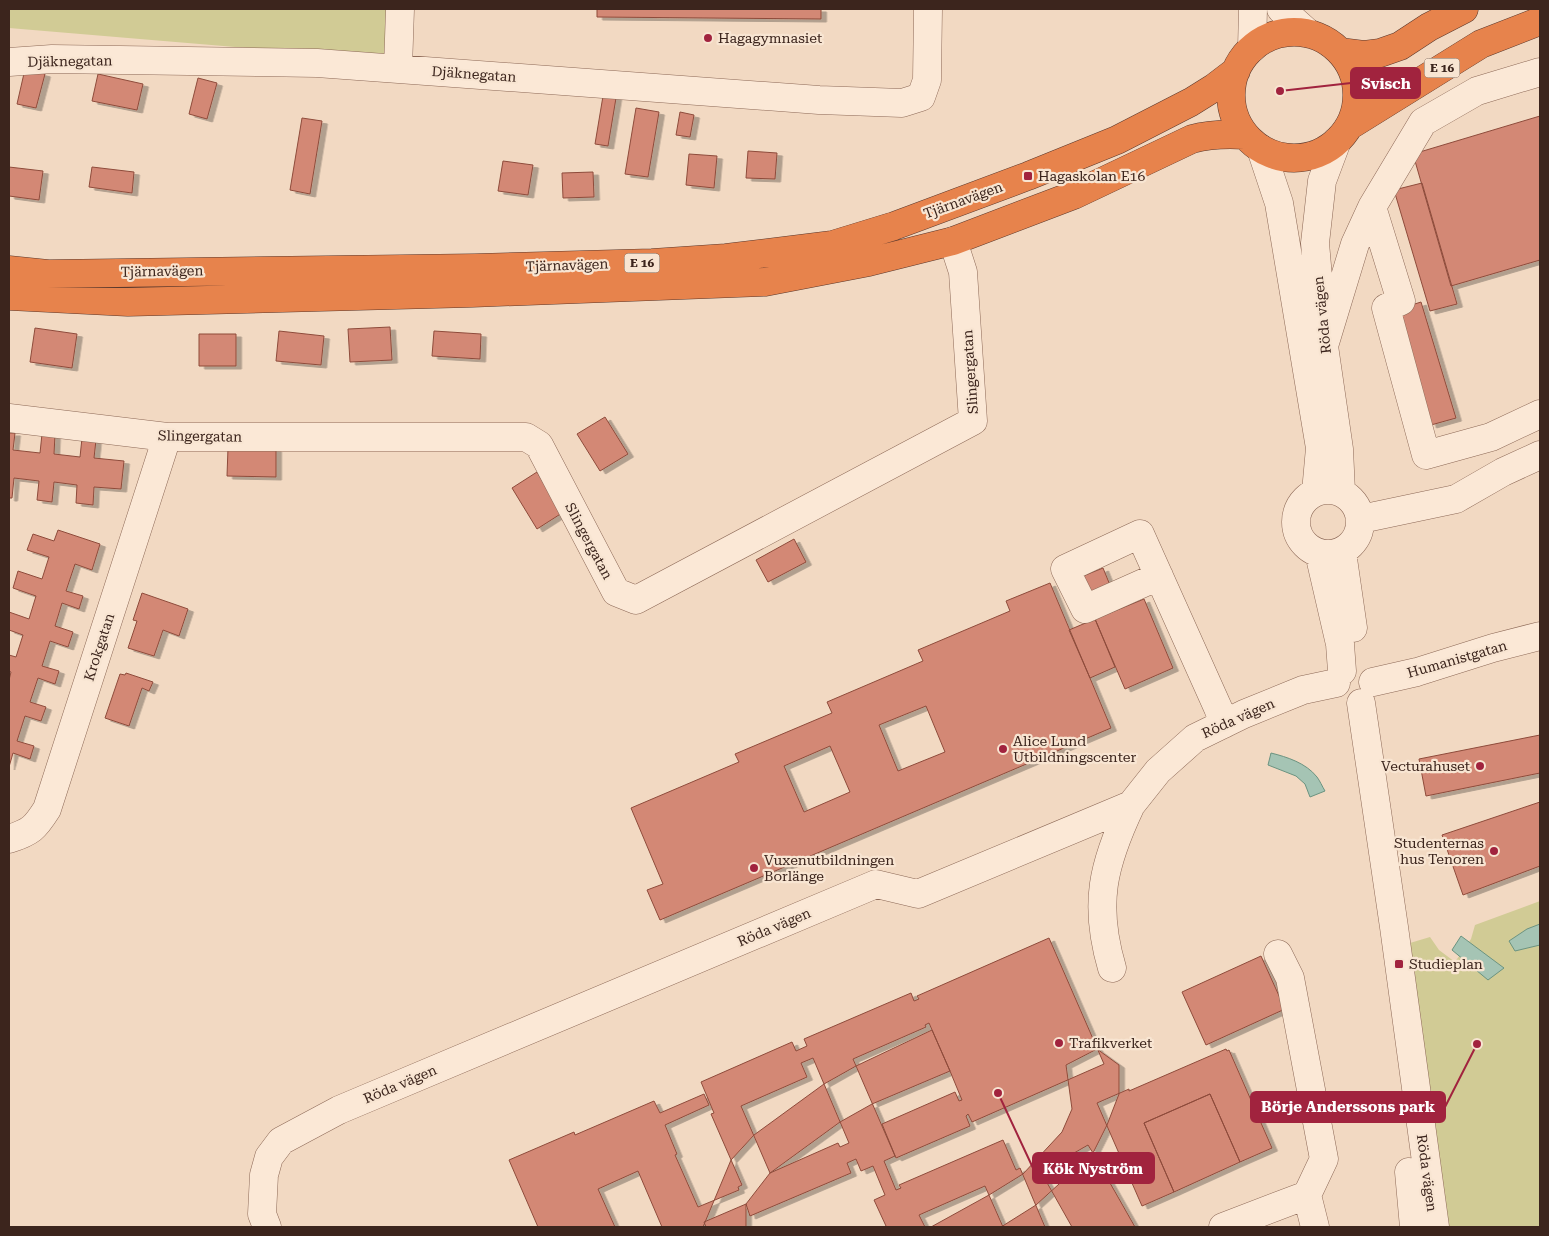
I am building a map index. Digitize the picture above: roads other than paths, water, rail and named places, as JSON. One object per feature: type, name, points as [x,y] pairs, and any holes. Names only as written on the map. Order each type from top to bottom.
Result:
[{"type":"highway","points":[[1340,52],[1364,55],[1380,53],[1400,46],[1429,27],[1464,9]]},
{"type":"highway","name":"E 16","points":[[1343,133],[1481,44],[1540,21]]},
{"type":"highway","points":[[1288,32],[1308,33],[1325,40],[1340,52],[1349,65],[1355,80],[1357,96],[1355,111],[1343,133],[1326,149],[1301,158],[1287,158],[1274,155],[1253,142],[1234,116],[1232,82],[1242,58],[1268,37],[1288,32]]},
{"type":"highway","name":"Tjärnavägen","points":[[9,270],[48,274],[475,268],[726,258],[832,245],[894,226],[1028,176],[1117,140],[1191,102],[1236,71]]},
{"type":"highway","name":"Tjärnavägen","points":[[9,296],[128,302],[472,293],[765,282],[869,262],[953,241],[1074,195],[1192,138],[1223,134],[1253,142]]},
{"type":"street","points":[[398,68],[400,9]]},
{"type":"street","name":"Djäknegatan","points":[[9,62],[52,59],[317,63],[819,100],[902,104],[921,96],[927,80],[928,9]]},
{"type":"street","points":[[1252,9],[1252,48]]},
{"type":"street","points":[[1281,9],[1308,33]]},
{"type":"street","points":[[1324,346],[1355,244],[1372,207],[1423,122],[1477,91],[1540,72]]},
{"type":"street","name":"Röda vägen","points":[[1328,492],[1338,449],[1324,346],[1315,243],[1322,181],[1343,133]]},
{"type":"street","name":"Röda vägen","points":[[1253,142],[1279,203],[1328,492]]},
{"type":"street","points":[[1372,207],[1401,301],[1386,308],[1426,455],[1495,435],[1540,414]]},
{"type":"street","name":"Slingergatan","points":[[9,418],[167,437],[526,437],[539,445],[616,592],[636,600],[973,421],[963,272],[953,241]]},
{"type":"street","points":[[1495,435],[1503,472]]},
{"type":"street","name":"Krokgatan","points":[[9,839],[24,834],[36,826],[47,809],[167,437]]},
{"type":"street","points":[[1361,519],[1456,499],[1503,472],[1540,454]]},
{"type":"street","points":[[1328,492],[1348,496],[1359,510],[1361,519],[1357,539],[1350,546],[1330,553],[1310,549],[1298,534],[1296,524],[1297,514],[1307,497],[1328,492]]},
{"type":"street","name":"Röda vägen","points":[[1330,553],[1355,642],[1353,685],[1434,1227]]},
{"type":"street","points":[[1159,576],[1224,724]]},
{"type":"street","name":"Humanistgatan","points":[[1353,685],[1417,672],[1493,648],[1540,636]]},
{"type":"street","name":"Röda vägen","points":[[267,1227],[262,1214],[264,1175],[269,1157],[281,1140],[338,1110],[876,884],[918,894],[1131,805],[1158,771],[1195,738],[1303,690],[1353,685]]},
{"type":"street","points":[[1112,968],[1104,934],[1102,902],[1106,868],[1117,834],[1131,805]]},
{"type":"street","name":"Röda vägen","points":[[1389,928],[1414,1227]]},
{"type":"street","points":[[1278,954],[1290,978],[1324,1159],[1307,1195],[1315,1227]]},
{"type":"street","points":[[1223,1227],[1307,1195]]},
{"type":"place","name":"Hagagymnasiet","points":[[708,38]]},
{"type":"place","name":"Svisch","points":[[1280,91]]},
{"type":"place","name":"Hagaskolan E16","points":[[1028,176]]},
{"type":"place","name":"Alice Lund Utbildningscenter","points":[[1003,749]]},
{"type":"place","name":"Vecturahuset","points":[[1480,766]]},
{"type":"place","name":"Studenternas hus Tenoren","points":[[1494,851]]},
{"type":"place","name":"Vuxenutbildningen Borlänge","points":[[754,868]]},
{"type":"place","name":"Studieplan","points":[[1399,964]]},
{"type":"place","name":"Trafikverket","points":[[1059,1043]]},
{"type":"place","name":"Börje Anderssons park","points":[[1477,1044]]},
{"type":"place","name":"Kök Nyström","points":[[998,1093]]}]
